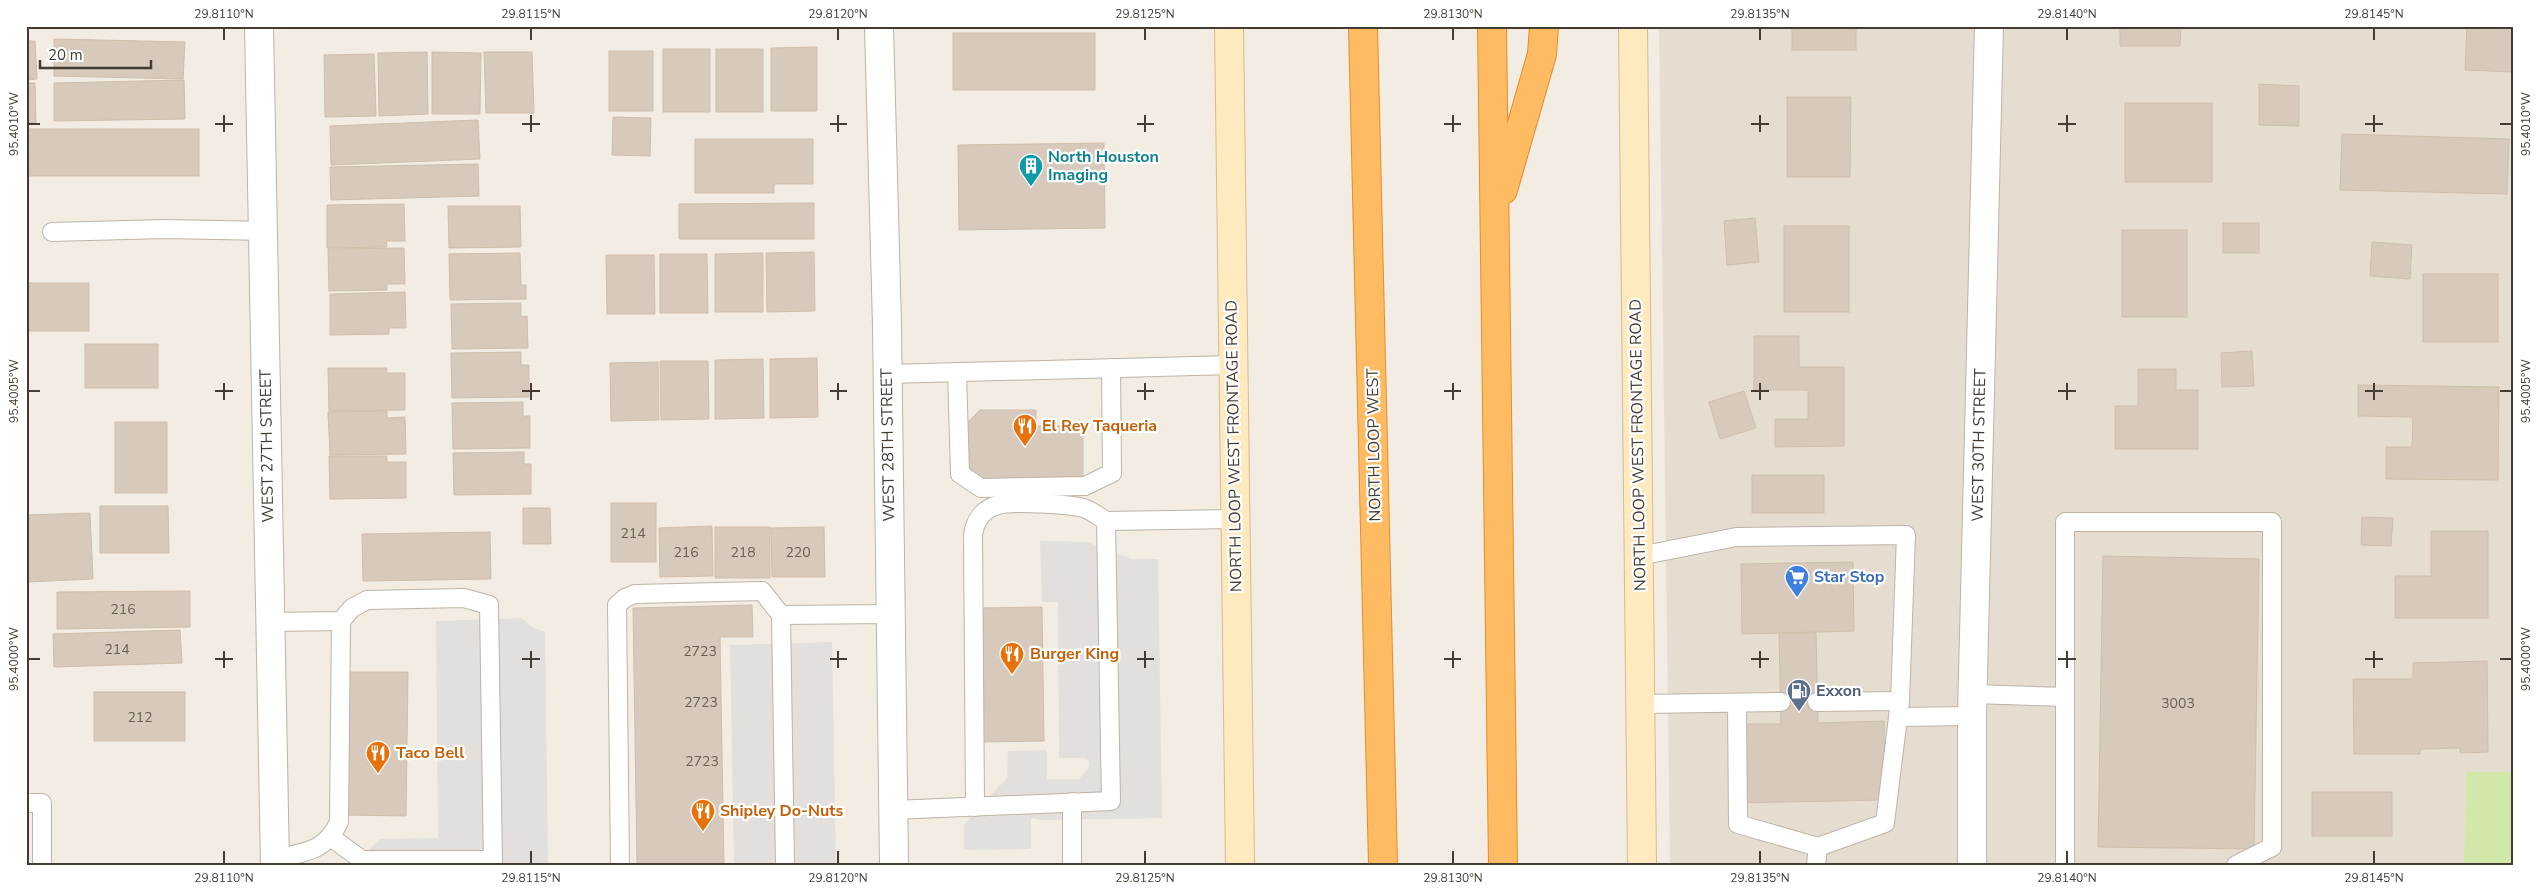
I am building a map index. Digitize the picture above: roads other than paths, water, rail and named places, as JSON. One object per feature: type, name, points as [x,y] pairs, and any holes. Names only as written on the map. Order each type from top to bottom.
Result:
[{"type":"highway","name":"NORTH LOOP WEST","points":[[1363,26],[1383,793],[1383,865]]},
{"type":"highway","points":[[1492,26],[1496,215],[1502,865]]},
{"type":"highway","points":[[1496,215],[1542,54],[1544,26]]},
{"type":"main road","name":"NORTH LOOP WEST FRONTAGE ROAD","points":[[1229,26],[1240,865]]},
{"type":"main road","name":"NORTH LOOP WEST FRONTAGE ROAD","points":[[1633,26],[1642,865]]},
{"type":"street","name":"WEST 27TH STREET","points":[[260,26],[275,862]]},
{"type":"street","name":"WEST 28TH STREET","points":[[880,26],[888,374],[894,865]]},
{"type":"street","name":"WEST 30TH STREET","points":[[1972,865],[1973,705],[1989,26]]},
{"type":"lane","points":[[52,232],[164,229],[263,231]]},
{"type":"lane","points":[[888,374],[1233,365]]},
{"type":"lane","points":[[958,372],[960,474],[982,488],[1085,486],[1112,473],[1111,368]]},
{"type":"lane","points":[[975,807],[973,535],[975,521],[986,510],[998,504],[1066,504],[1084,508],[1106,521],[1234,519]]},
{"type":"lane","points":[[893,810],[1111,801],[1106,521]]},
{"type":"lane","points":[[2064,865],[2064,522],[2272,522],[2272,847],[2236,865]]},
{"type":"lane","points":[[1639,556],[1736,537],[1906,535],[1899,709],[1885,823],[1817,856],[1738,824],[1737,703]]},
{"type":"lane","points":[[620,865],[617,605],[624,598],[635,594],[762,591],[781,615],[785,865]]},
{"type":"lane","points":[[275,862],[312,850],[332,838],[340,822],[341,621],[352,608],[366,600],[464,598],[489,605],[493,862],[362,860],[332,838]]},
{"type":"lane","points":[[781,615],[890,614]]},
{"type":"lane","points":[[270,622],[341,621]]},
{"type":"lane","points":[[1817,702],[1899,709],[2064,697]]},
{"type":"lane","points":[[1641,704],[1781,702]]},
{"type":"lane","points":[[1072,802],[1072,865]]},
{"type":"lane","points":[[26,803],[42,803],[42,865]]},
{"type":"place","name":"North Houston Imaging","points":[[1031,187]]},
{"type":"place","name":"El Rey Taqueria","points":[[1025,447]]},
{"type":"place","name":"Star Stop","points":[[1797,598]]},
{"type":"place","name":"Burger King","points":[[1012,675]]},
{"type":"place","name":"Exxon","points":[[1799,712]]},
{"type":"place","name":"Taco Bell","points":[[378,774]]},
{"type":"place","name":"Shipley Do-Nuts","points":[[703,832]]}]
